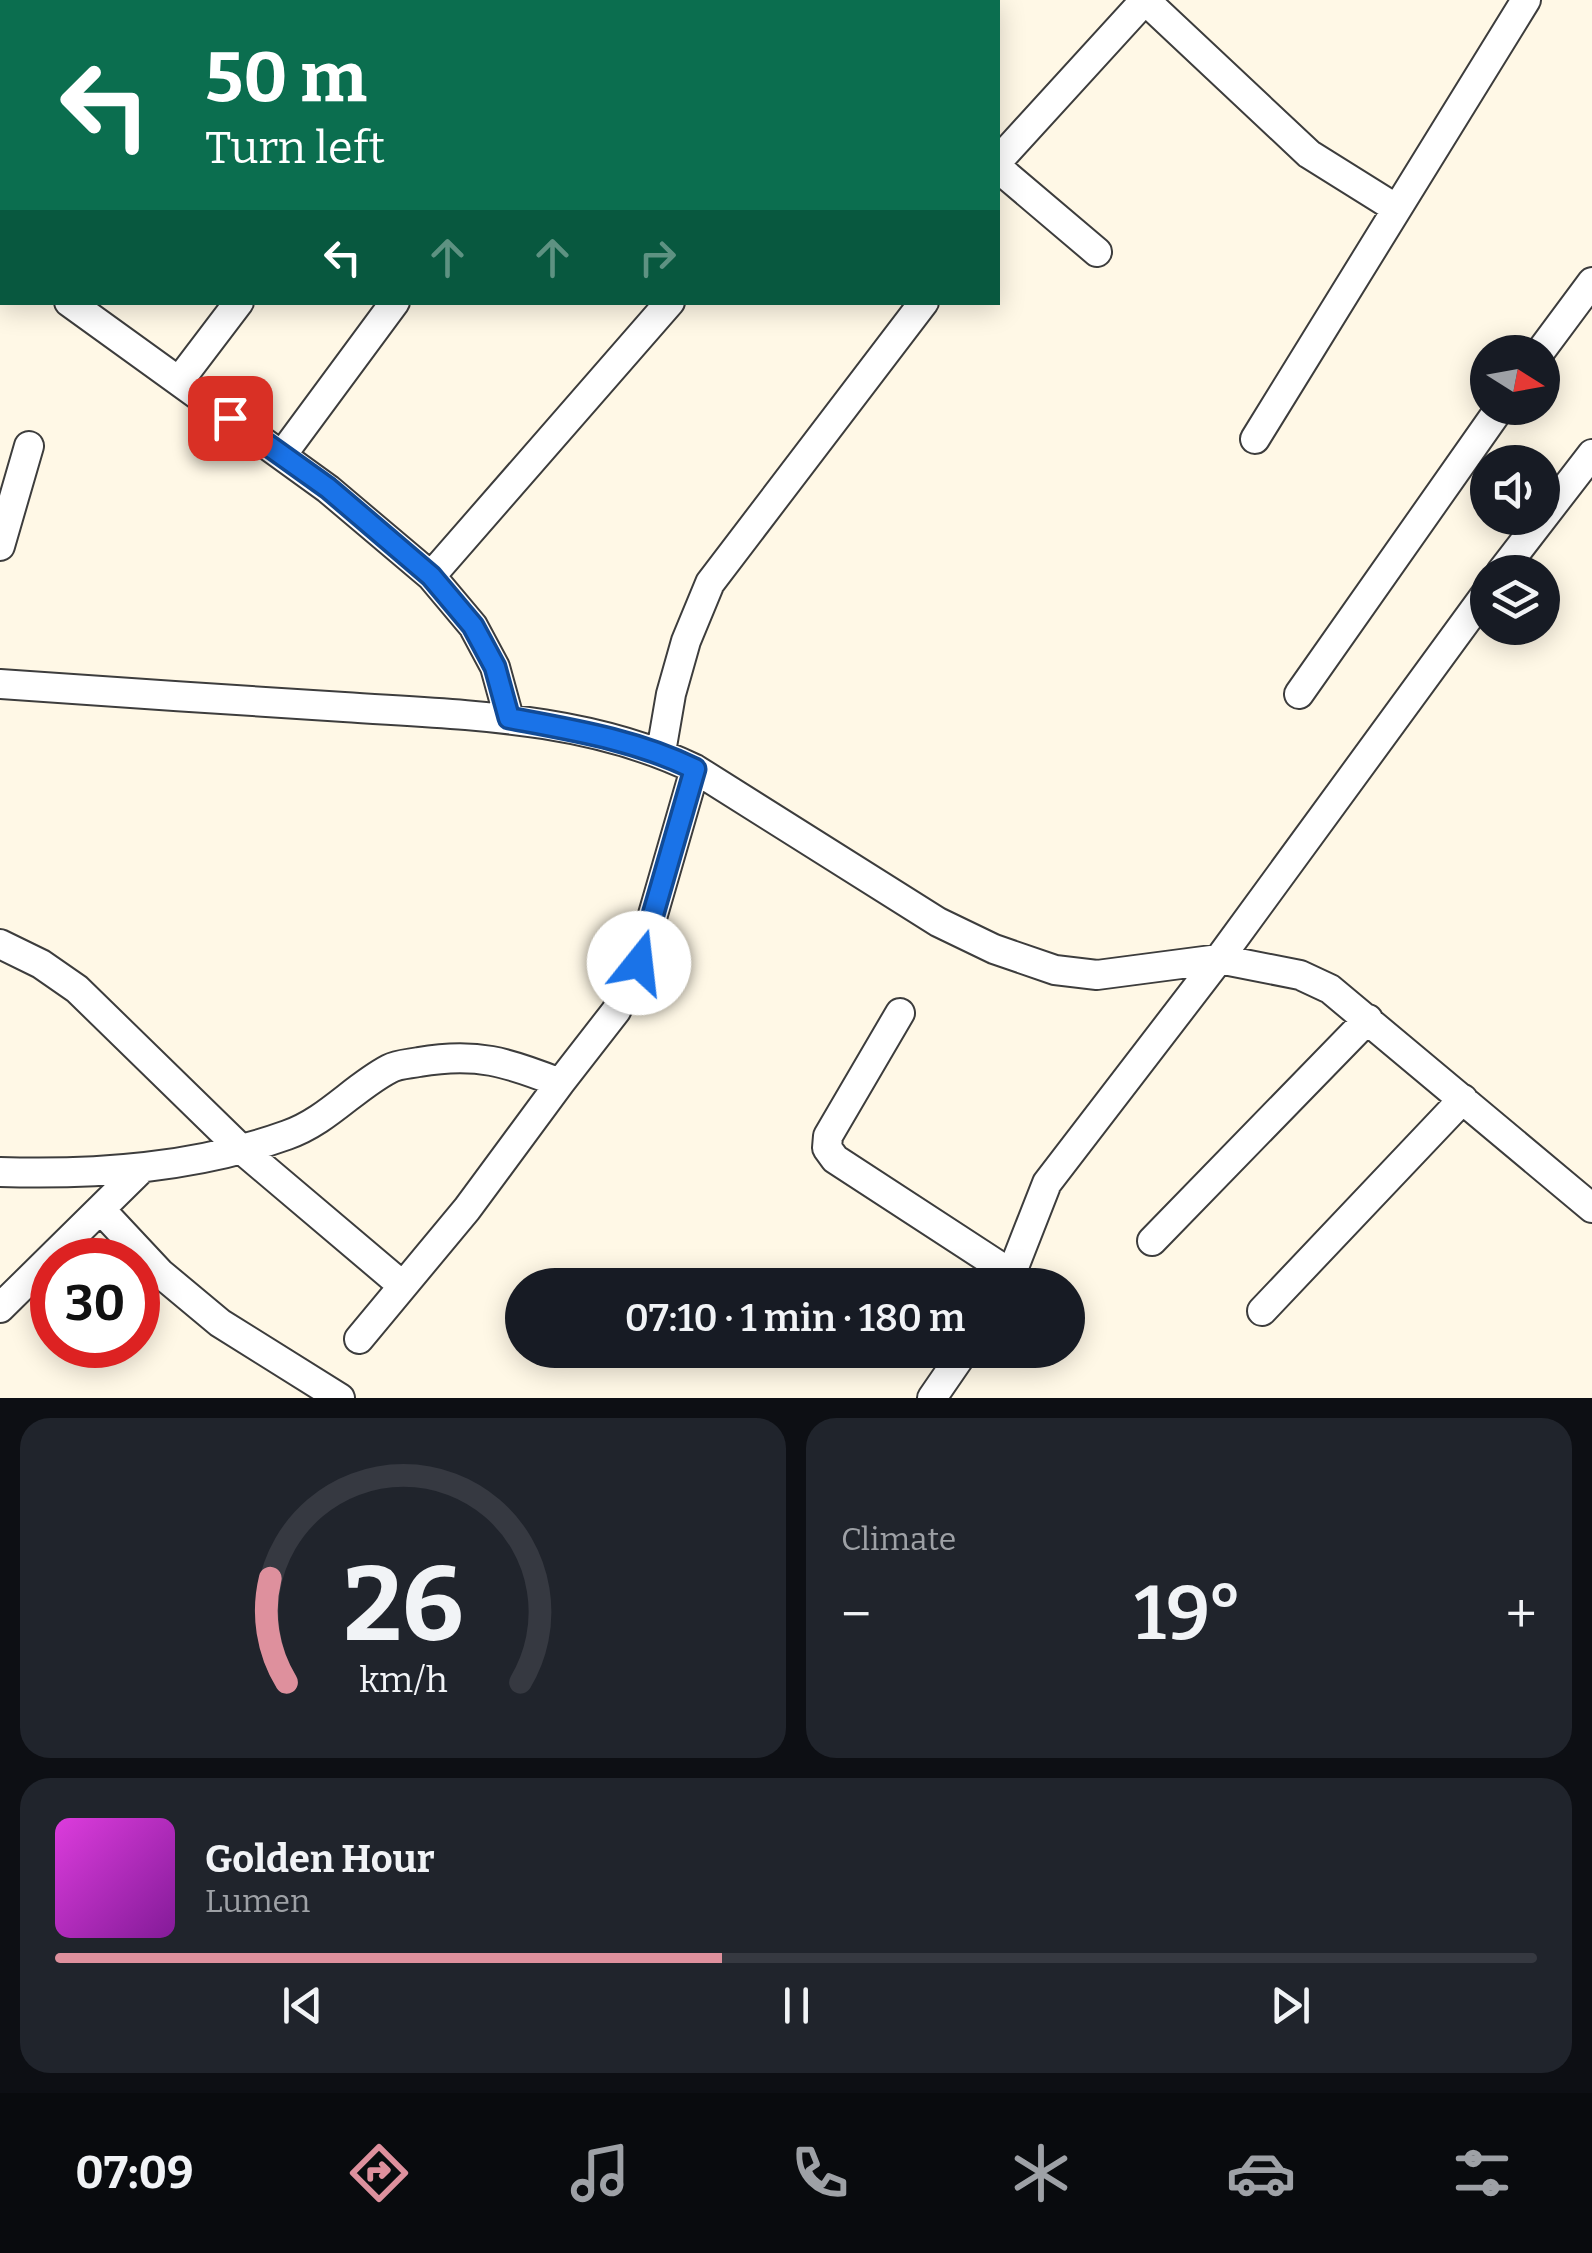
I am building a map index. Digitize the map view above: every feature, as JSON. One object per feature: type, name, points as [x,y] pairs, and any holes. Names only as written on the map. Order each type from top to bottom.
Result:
[{"type":"street","points":[[1000,163],[1145,0],[1309,154],[1397,209]]},
{"type":"street","points":[[1255,438],[1526,0]]},
{"type":"street","points":[[1000,167],[1097,252]]},
{"type":"street","points":[[1553,335],[1592,282]]},
{"type":"street","points":[[73,305],[328,488],[431,576],[473,626],[495,667],[509,718]]},
{"type":"street","points":[[179,381],[237,305]]},
{"type":"street","points":[[282,455],[393,305]]},
{"type":"street","points":[[431,576],[667,305]]},
{"type":"street","points":[[660,752],[686,641],[710,582],[922,305]]},
{"type":"street","points":[[1300,694],[1488,425]]},
{"type":"street","points":[[0,546],[30,446]]},
{"type":"street","points":[[1514,555],[1592,454]]},
{"type":"street","points":[[1015,1268],[1047,1183],[1219,959],[1470,616]]},
{"type":"street","points":[[0,684],[509,718],[660,752],[695,769],[938,922],[994,949],[1055,970],[1096,976],[1219,959],[1300,975],[1330,989],[1592,1208]]},
{"type":"street","points":[[359,1339],[467,1208],[616,1010],[639,963],[695,769]]},
{"type":"street","points":[[0,944],[41,964],[78,989],[240,1148],[403,1286]]},
{"type":"street","points":[[900,1013],[828,1136],[827,1148],[834,1159],[993,1268]]},
{"type":"street","points":[[1152,1242],[1368,1019]]},
{"type":"street","points":[[0,1172],[141,1170],[240,1148],[288,1135],[323,1118],[392,1067],[453,1056],[509,1062],[560,1083]]},
{"type":"street","points":[[1262,1311],[1463,1099]]},
{"type":"street","points":[[0,1308],[141,1170]]},
{"type":"street","points":[[102,1210],[160,1273],[220,1323],[340,1398]]},
{"type":"street","points":[[932,1398],[953,1368]]},
{"type":"route","points":[[230,418],[328,488],[431,576],[473,626],[495,667],[509,718],[602,736],[660,752],[695,769],[639,963]]}]
